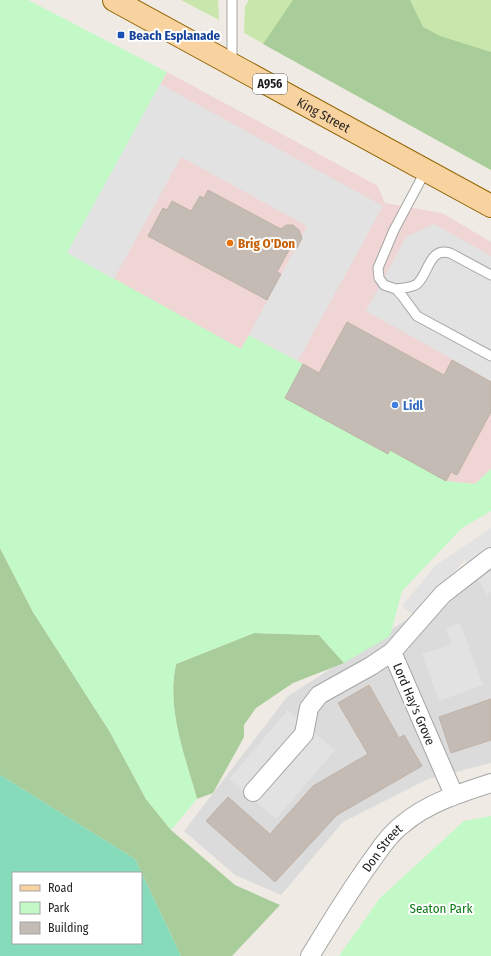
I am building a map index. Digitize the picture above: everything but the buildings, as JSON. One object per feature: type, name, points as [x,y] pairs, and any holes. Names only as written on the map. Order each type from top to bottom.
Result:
[{"type":"main road","name":"King Street","points":[[114,0],[232,63],[491,206]]},
{"type":"street","name":"Lord Hay's Grove","points":[[454,795],[392,652],[443,594],[491,557]]},
{"type":"street","points":[[253,792],[304,734],[309,708],[319,695],[371,666],[392,652]]},
{"type":"street","name":"Don Street","points":[[310,956],[362,874],[389,836],[418,813],[454,795],[491,783]]},
{"type":"lane","points":[[232,0],[232,63]]},
{"type":"lane","points":[[426,170],[394,230],[378,268],[379,278],[384,285],[396,290],[417,316],[491,356]]},
{"type":"lane","points":[[396,290],[416,285],[421,279],[432,258],[437,253],[444,251],[491,275]]},
{"type":"shaded area","points":[[167,72],[378,186],[385,203],[442,213],[491,242],[491,469],[475,484],[446,481],[390,450],[388,454],[285,398],[303,365],[249,335],[241,349],[67,253]]},
{"type":"shaded area","points":[[160,84],[383,206],[298,361],[249,335],[307,226],[181,157],[114,279],[67,253]]},
{"type":"shaded area","points":[[434,224],[491,256],[491,381],[366,311],[406,237]]},
{"type":"shaded area","points":[[491,528],[491,592],[487,595],[465,559],[417,618],[402,606],[436,565]]},
{"type":"shaded area","points":[[491,565],[491,763],[428,779],[343,822],[281,895],[235,875],[184,831],[287,697]]},
{"type":"shaded area","points":[[460,623],[483,685],[439,701],[422,654],[452,644],[446,628]]},
{"type":"shaded area","points":[[288,710],[335,750],[276,819],[229,779]]},
{"type":"green space","points":[[0,0],[28,0],[167,72],[68,253],[241,349],[249,335],[303,364],[285,398],[388,454],[390,450],[446,481],[475,484],[491,469],[491,511],[462,528],[402,591],[390,636],[344,663],[319,635],[254,633],[176,664],[173,698],[175,715],[182,749],[197,799],[171,830],[146,799],[110,732],[33,612],[0,548]]},
{"type":"green space","points":[[181,0],[218,0],[219,20]]},
{"type":"green space","points":[[249,0],[491,0],[491,170],[244,33],[245,6]]},
{"type":"green space","points":[[293,0],[410,0],[423,27],[440,36],[491,52],[491,170],[263,44]]},
{"type":"green space","points":[[0,548],[33,612],[110,732],[146,799],[171,830],[235,885],[280,905],[232,956],[181,956],[135,859],[0,775]]},
{"type":"green space","points":[[254,633],[319,635],[344,663],[293,683],[256,708],[244,725],[244,737],[213,793],[197,799],[182,749],[175,715],[173,698],[176,664]]},
{"type":"green space","points":[[0,775],[135,859],[141,872],[12,872],[12,944],[142,944],[142,874],[181,956],[0,956]]},
{"type":"green space","name":"Seaton Park","points":[[491,816],[491,956],[339,956],[380,898],[464,821]]},
{"type":"place","name":"Beach Esplanade","points":[[121,35]]},
{"type":"place","name":"Brig O'Don","points":[[230,243]]},
{"type":"place","name":"Lidl","points":[[395,405]]}]
